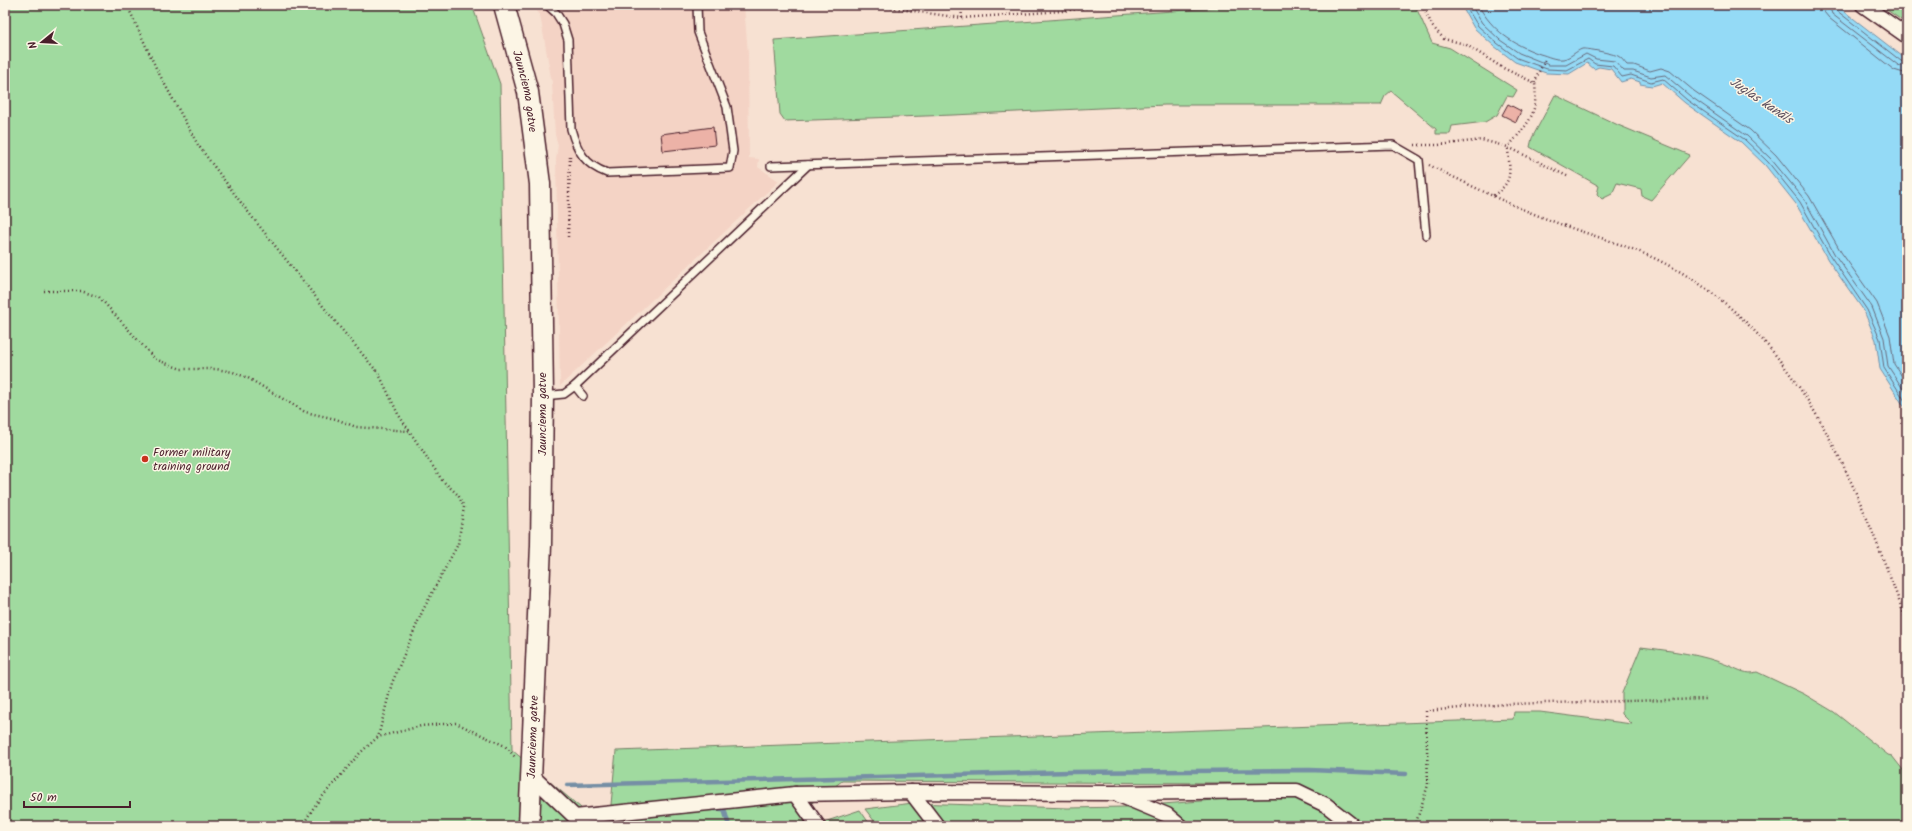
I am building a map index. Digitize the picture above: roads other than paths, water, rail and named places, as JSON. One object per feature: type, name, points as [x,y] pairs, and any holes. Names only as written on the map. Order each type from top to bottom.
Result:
[{"type":"main road","name":"Jaunciema gatve","points":[[504,5],[528,92],[540,184],[543,396],[541,545],[529,826]]},
{"type":"street","points":[[1863,5],[1907,36]]},
{"type":"street","points":[[531,775],[575,821],[794,794],[911,792],[1113,793],[1297,791],[1326,805],[1353,826]]},
{"type":"street","points":[[911,792],[937,826]]},
{"type":"street","points":[[1113,793],[1167,815],[1180,826]]},
{"type":"street","points":[[794,794],[818,826]]},
{"type":"lane","points":[[547,5],[554,5]]},
{"type":"lane","points":[[547,5],[556,13],[563,24],[568,40],[571,129],[575,143],[580,152],[594,168],[607,173],[730,168],[733,151],[727,107],[698,32],[697,5]]},
{"type":"lane","points":[[771,166],[808,166],[1393,145],[1418,160],[1426,236]]},
{"type":"lane","points":[[543,396],[564,394],[575,386],[808,166]]},
{"type":"lane","points":[[575,386],[583,396]]},
{"type":"water","name":"Juglas kanāls","points":[[1461,5],[1836,5],[1907,60],[1907,411],[1880,369],[1876,340],[1864,311],[1828,260],[1796,204],[1765,165],[1741,142],[1685,103],[1662,83],[1652,86],[1640,84],[1640,82],[1631,79],[1621,82],[1611,69],[1599,67],[1594,69],[1587,63],[1569,74],[1546,73],[1515,62],[1474,28]]},
{"type":"waterway","points":[[967,6],[974,5]]},
{"type":"waterway","points":[[567,785],[1070,772],[1310,770],[1406,774]]},
{"type":"waterway","points":[[715,809],[724,809],[729,826]]},
{"type":"place","name":"Former military training ground","points":[[145,459]]}]
